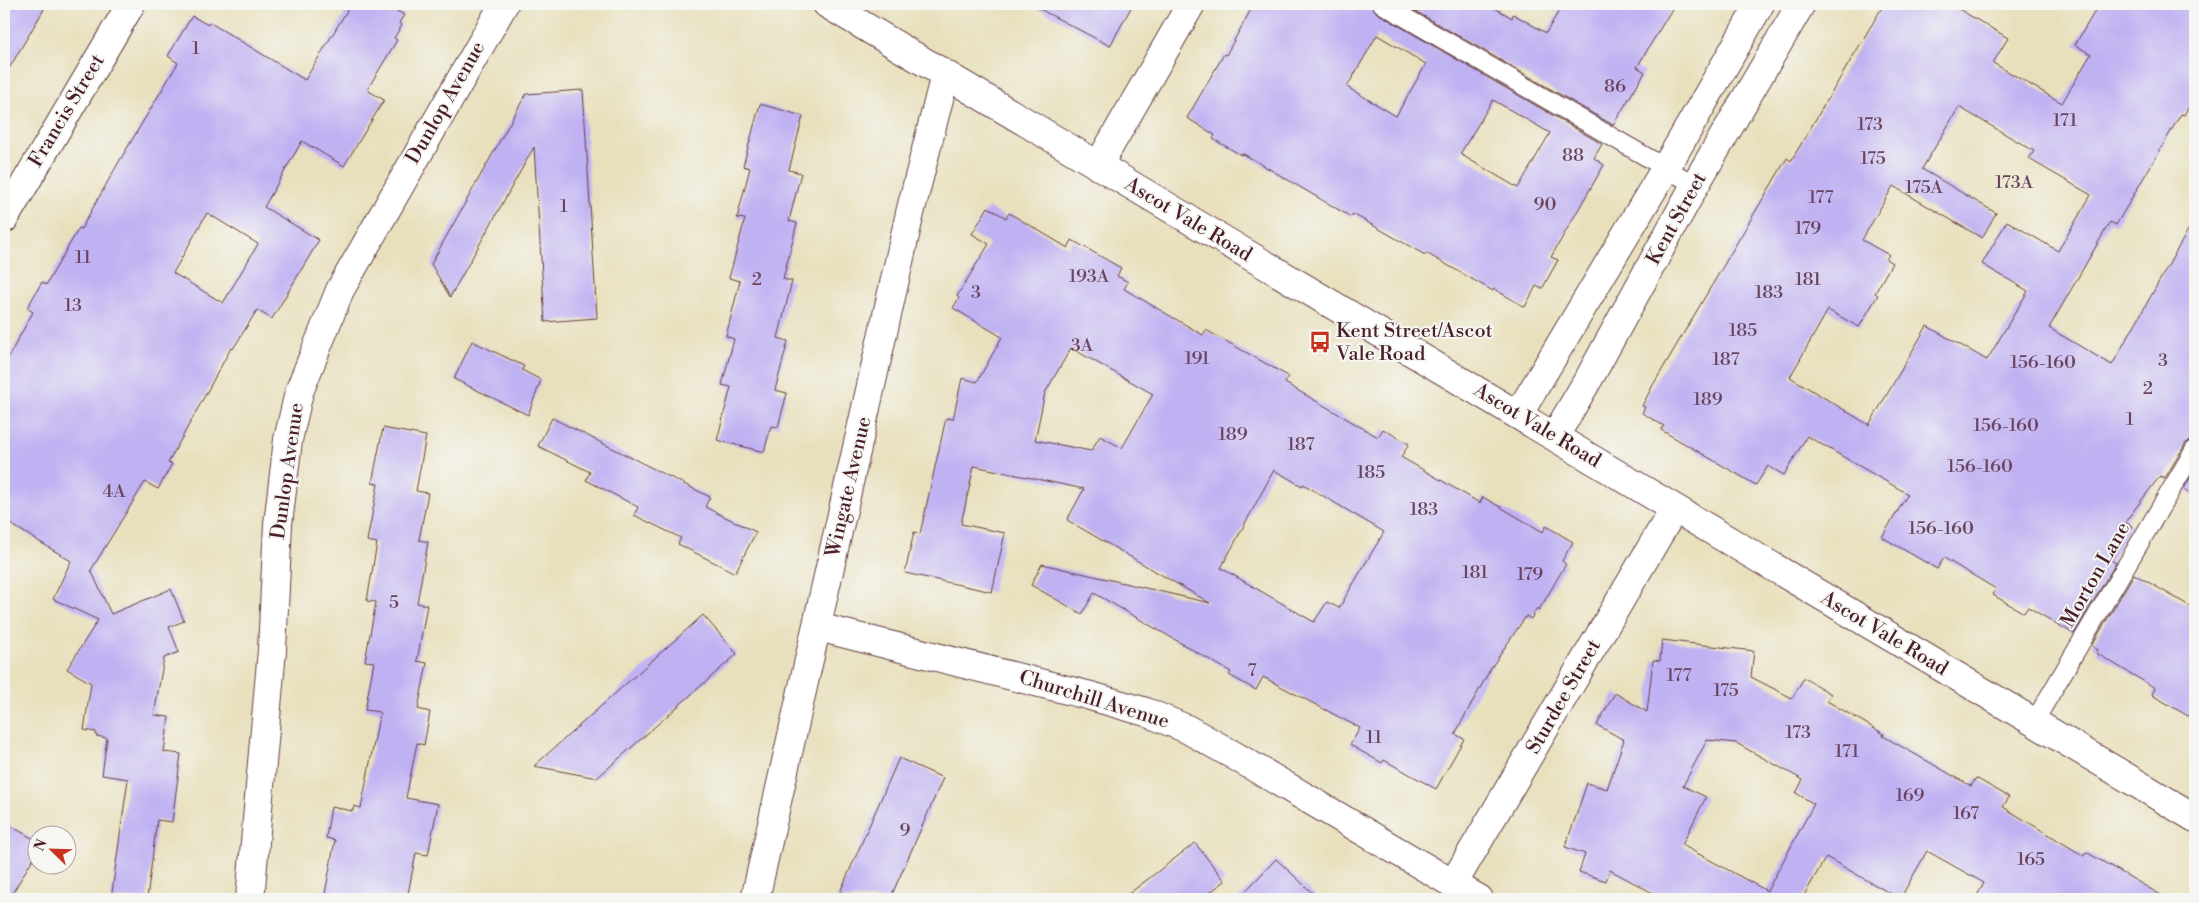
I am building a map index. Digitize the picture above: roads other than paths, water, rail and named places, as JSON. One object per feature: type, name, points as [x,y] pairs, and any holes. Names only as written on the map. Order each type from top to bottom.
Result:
[{"type":"street","name":"Francis Street","points":[[4,219],[131,4]]},
{"type":"street","name":"Dunlop Avenue","points":[[250,899],[270,669],[278,524],[288,440],[299,392],[340,290],[504,4]]},
{"type":"street","name":"Ascot Vale Road","points":[[827,4],[2195,818]]},
{"type":"street","points":[[1098,166],[1191,4]]},
{"type":"street","name":"Kent Street","points":[[1518,415],[1665,169],[1760,4]]},
{"type":"street","name":"Kent Street","points":[[1555,436],[1592,373],[1695,185],[1801,4]]},
{"type":"street","name":"Wingate Avenue","points":[[755,899],[818,627],[910,213],[945,75]]},
{"type":"street","name":"Sturdee Street","points":[[1453,884],[1674,509]]},
{"type":"street","name":"Churchill Avenue","points":[[818,627],[1087,695],[1146,712],[1187,730],[1235,756],[1479,899]]},
{"type":"lane","points":[[1382,4],[1695,185]]},
{"type":"lane","name":"Morton Lane","points":[[2034,722],[2195,449]]},
{"type":"place","name":"Kent Street/Ascot Vale Road","points":[[1320,342]]}]
